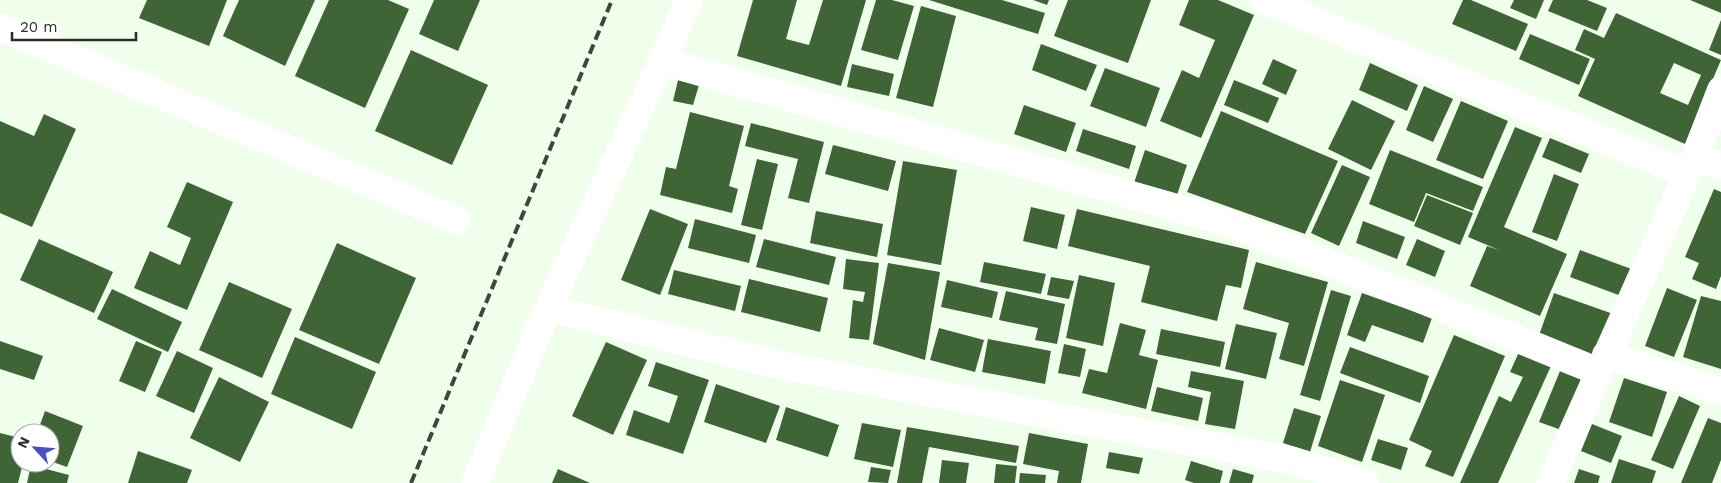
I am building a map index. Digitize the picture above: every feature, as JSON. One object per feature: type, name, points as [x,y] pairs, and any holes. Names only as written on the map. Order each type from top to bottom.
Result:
[{"type":"street","points":[[475,483],[548,308],[689,0]]},
{"type":"street","points":[[1264,0],[1691,166],[1721,166]]},
{"type":"street","points":[[0,26],[456,220]]},
{"type":"street","points":[[662,61],[1222,222],[1403,292],[1603,364],[1721,391]]},
{"type":"street","points":[[1550,483],[1691,166],[1721,90]]},
{"type":"street","points":[[548,308],[775,364],[1290,460],[1365,483]]},
{"type":"building","points":[[147,0],[227,0],[209,46],[139,18]]},
{"type":"building","points":[[239,0],[315,0],[285,66],[223,36]]},
{"type":"building","points":[[329,0],[388,0],[409,9],[365,108],[295,76]]},
{"type":"building","points":[[434,0],[480,0],[458,51],[419,34]]},
{"type":"building","points":[[753,0],[797,0],[786,39],[809,45],[823,0],[866,0],[841,86],[737,56]]},
{"type":"building","points":[[876,0],[892,0],[914,6],[898,60],[861,50]]},
{"type":"building","points":[[929,0],[1002,0],[1045,13],[1038,34]]},
{"type":"building","points":[[1033,0],[1049,0],[1047,5]]},
{"type":"building","points":[[1068,0],[1151,0],[1128,63],[1054,36]]},
{"type":"building","points":[[1189,0],[1218,0],[1254,15],[1201,138],[1160,121],[1182,70],[1199,78],[1215,40],[1179,25]]},
{"type":"building","points":[[1463,0],[1471,0],[1528,24],[1516,51],[1452,24]]},
{"type":"building","points":[[1514,0],[1544,0],[1536,19],[1510,8]]},
{"type":"building","points":[[1553,0],[1587,0],[1607,8],[1597,31],[1548,11]]},
{"type":"building","points":[[1690,0],[1721,0],[1721,13]]},
{"type":"building","points":[[921,6],[956,16],[933,107],[896,98]]},
{"type":"building","points":[[1616,13],[1721,60],[1685,144],[1578,96],[1595,59],[1575,50],[1584,29],[1604,38]],"holes":[[[1674,63],[1701,75],[1688,105],[1660,93]]]},
{"type":"building","points":[[1721,20],[1721,55],[1709,50]]},
{"type":"building","points":[[1530,34],[1590,59],[1579,85],[1519,59]]},
{"type":"building","points":[[1041,44],[1097,65],[1086,91],[1032,70]]},
{"type":"building","points":[[411,50],[488,85],[452,165],[375,131]]},
{"type":"building","points":[[1273,59],[1297,70],[1286,95],[1262,84]]},
{"type":"building","points":[[1370,63],[1418,85],[1407,111],[1359,90]]},
{"type":"building","points":[[852,64],[894,74],[889,96],[847,87]]},
{"type":"building","points":[[1105,68],[1160,88],[1146,127],[1090,106]]},
{"type":"building","points":[[678,80],[699,85],[693,105],[673,101]]},
{"type":"building","points":[[1234,80],[1279,98],[1268,123],[1224,105]]},
{"type":"building","points":[[1424,86],[1453,99],[1433,142],[1406,130]]},
{"type":"building","points":[[1352,100],[1395,121],[1371,170],[1328,149]]},
{"type":"building","points":[[1461,101],[1508,121],[1483,179],[1436,160]]},
{"type":"building","points":[[1024,105],[1076,123],[1066,152],[1014,134]]},
{"type":"building","points":[[1221,111],[1338,161],[1305,234],[1187,192]]},
{"type":"building","points":[[690,112],[744,126],[729,186],[738,189],[732,213],[660,195],[666,167],[676,169]]},
{"type":"building","points":[[44,114],[76,129],[32,227],[0,213],[0,121],[34,136]]},
{"type":"building","points":[[751,123],[824,142],[809,203],[788,198],[798,159],[745,146]]},
{"type":"building","points":[[1515,127],[1542,138],[1504,227],[1567,254],[1540,316],[1470,286],[1487,246],[1499,250],[1468,237]]},
{"type":"building","points":[[1083,129],[1136,146],[1129,169],[1076,151]]},
{"type":"building","points":[[1550,138],[1589,154],[1581,173],[1542,157]]},
{"type":"building","points":[[833,145],[896,161],[888,191],[825,174]]},
{"type":"building","points":[[1145,150],[1187,165],[1176,198],[1134,183]]},
{"type":"building","points":[[1390,150],[1483,187],[1473,211],[1426,193],[1414,222],[1369,204]]},
{"type":"building","points":[[757,159],[778,164],[762,230],[741,225]]},
{"type":"building","points":[[903,161],[957,170],[941,265],[887,255]]},
{"type":"building","points":[[1342,165],[1370,177],[1339,246],[1311,233]]},
{"type":"building","points":[[1554,174],[1579,184],[1557,241],[1532,232]]},
{"type":"building","points":[[187,182],[233,202],[187,310],[134,288],[150,251],[180,265],[191,238],[167,227]]},
{"type":"building","points":[[1714,189],[1721,192],[1721,276],[1716,289],[1692,279],[1699,263],[1685,257]]},
{"type":"building","points":[[1427,195],[1473,213],[1460,245],[1414,226]]},
{"type":"building","points":[[1031,207],[1065,215],[1057,249],[1023,241]]},
{"type":"building","points":[[650,209],[688,224],[660,295],[621,280]]},
{"type":"building","points":[[1077,209],[1249,250],[1241,288],[1226,285],[1217,321],[1141,302],[1150,266],[1068,246]]},
{"type":"building","points":[[816,211],[883,224],[877,257],[810,243]]},
{"type":"building","points":[[695,219],[756,235],[749,263],[688,248]]},
{"type":"building","points":[[1363,221],[1405,237],[1397,259],[1356,243]]},
{"type":"building","points":[[39,239],[113,272],[94,313],[20,280]]},
{"type":"building","points":[[764,239],[836,257],[829,285],[756,267]]},
{"type":"building","points":[[1417,239],[1445,251],[1435,277],[1406,265]]},
{"type":"building","points":[[337,243],[416,278],[379,364],[299,330]]},
{"type":"building","points":[[1580,250],[1634,270],[1624,297],[1570,277]]},
{"type":"building","points":[[846,259],[879,263],[869,340],[849,338],[853,300],[863,302],[865,292],[843,289]]},
{"type":"building","points":[[984,262],[1046,274],[1041,294],[980,282]]},
{"type":"building","points":[[1256,262],[1328,282],[1304,366],[1279,359],[1289,323],[1243,309]]},
{"type":"building","points":[[888,263],[940,272],[925,360],[873,344]]},
{"type":"building","points":[[674,270],[741,286],[735,311],[668,294]]},
{"type":"building","points":[[1079,275],[1115,283],[1103,346],[1066,338]]},
{"type":"building","points":[[1051,277],[1074,281],[1069,299],[1047,295]]},
{"type":"building","points":[[749,279],[828,298],[820,332],[741,312]]},
{"type":"building","points":[[947,280],[998,292],[992,318],[941,307]]},
{"type":"building","points":[[229,282],[292,309],[262,378],[199,350]]},
{"type":"building","points":[[1667,288],[1697,300],[1674,357],[1645,346]]},
{"type":"building","points":[[112,289],[182,322],[168,352],[97,319]]},
{"type":"building","points":[[1331,290],[1351,296],[1320,401],[1300,395]]},
{"type":"building","points":[[1006,291],[1065,304],[1057,344],[1035,340],[1038,328],[999,320]]},
{"type":"building","points":[[1362,293],[1432,318],[1423,343],[1372,325],[1365,342],[1347,335]]},
{"type":"building","points":[[1554,293],[1616,315],[1599,361],[1538,338]]},
{"type":"building","points":[[1701,296],[1721,301],[1721,369],[1683,357]]},
{"type":"building","points":[[1120,323],[1146,330],[1139,355],[1158,360],[1146,409],[1082,393],[1089,369],[1107,373]]},
{"type":"building","points":[[1236,324],[1277,333],[1266,379],[1225,369]]},
{"type":"building","points":[[939,328],[984,340],[975,372],[930,360]]},
{"type":"building","points":[[1161,329],[1225,342],[1220,367],[1156,354]]},
{"type":"building","points":[[1454,335],[1505,356],[1453,477],[1425,466],[1432,451],[1409,440]]},
{"type":"building","points":[[295,337],[376,372],[352,429],[271,394]]},
{"type":"building","points":[[988,339],[1051,351],[1045,384],[982,372]]},
{"type":"building","points":[[0,341],[43,356],[34,380],[0,369]]},
{"type":"building","points":[[136,341],[162,352],[145,392],[119,381]]},
{"type":"building","points":[[606,342],[647,360],[613,435],[572,416]]},
{"type":"building","points":[[1064,344],[1086,349],[1080,377],[1058,373]]},
{"type":"building","points":[[1350,347],[1429,376],[1420,403],[1340,373]]},
{"type":"building","points":[[177,351],[213,368],[194,413],[156,396]]},
{"type":"building","points":[[1519,352],[1551,366],[1498,483],[1460,483],[1499,396],[1511,402],[1523,377],[1510,372]]},
{"type":"building","points":[[656,362],[709,380],[683,454],[626,435],[634,410],[669,423],[678,396],[648,386]]},
{"type":"building","points":[[1191,371],[1244,381],[1235,429],[1205,424],[1211,392],[1188,387]]},
{"type":"building","points":[[1560,371],[1584,380],[1564,431],[1539,422]]},
{"type":"building","points":[[219,377],[269,402],[240,462],[190,438]]},
{"type":"building","points":[[1624,378],[1667,392],[1652,437],[1609,422]]},
{"type":"building","points":[[1340,380],[1385,395],[1362,462],[1318,446]]},
{"type":"building","points":[[716,384],[780,406],[766,443],[704,422]]},
{"type":"building","points":[[1157,387],[1203,398],[1198,421],[1151,411]]},
{"type":"building","points":[[1679,396],[1700,406],[1673,469],[1651,460]]},
{"type":"building","points":[[786,407],[839,425],[828,457],[776,440]]},
{"type":"building","points":[[1294,408],[1321,416],[1310,452],[1283,443]]},
{"type":"building","points":[[45,411],[83,426],[67,467],[60,465],[60,423],[41,423]]},
{"type":"building","points":[[1708,418],[1721,423],[1721,460],[1712,483],[1681,483]]},
{"type":"building","points":[[862,423],[901,430],[893,467],[854,459]]},
{"type":"building","points":[[1592,424],[1622,436],[1611,463],[1581,451]]},
{"type":"building","points":[[907,427],[1019,446],[1016,463],[929,447],[922,483],[897,483]]},
{"type":"building","points":[[0,433],[10,436],[10,473],[20,473],[18,483],[0,483]]},
{"type":"building","points":[[1029,433],[1088,444],[1081,483],[1057,483],[1059,471],[1023,464]]},
{"type":"building","points":[[1378,439],[1408,448],[1401,470],[1371,460]]},
{"type":"building","points":[[138,451],[192,470],[187,483],[128,483]]},
{"type":"building","points":[[1109,452],[1143,458],[1139,474],[1106,468]]},
{"type":"building","points":[[1619,459],[1656,471],[1652,483],[1611,483]]},
{"type":"building","points":[[942,460],[969,463],[966,483],[939,483]]},
{"type":"building","points":[[1191,461],[1223,471],[1220,483],[1194,483],[1185,480]]},
{"type":"building","points":[[996,464],[1017,466],[1015,483],[994,483]]},
{"type":"building","points":[[871,467],[891,470],[888,483],[868,482]]},
{"type":"building","points":[[558,469],[590,483],[552,483]]},
{"type":"building","points":[[1233,469],[1254,475],[1252,483],[1229,483]]},
{"type":"building","points":[[1579,469],[1600,476],[1598,483],[1574,483]]},
{"type":"building","points":[[29,473],[60,473],[69,475],[67,483],[27,483]]},
{"type":"building","points":[[1020,473],[1046,475],[1045,483],[1019,483]]},
{"type":"railway","points":[[411,483],[612,0]]}]
